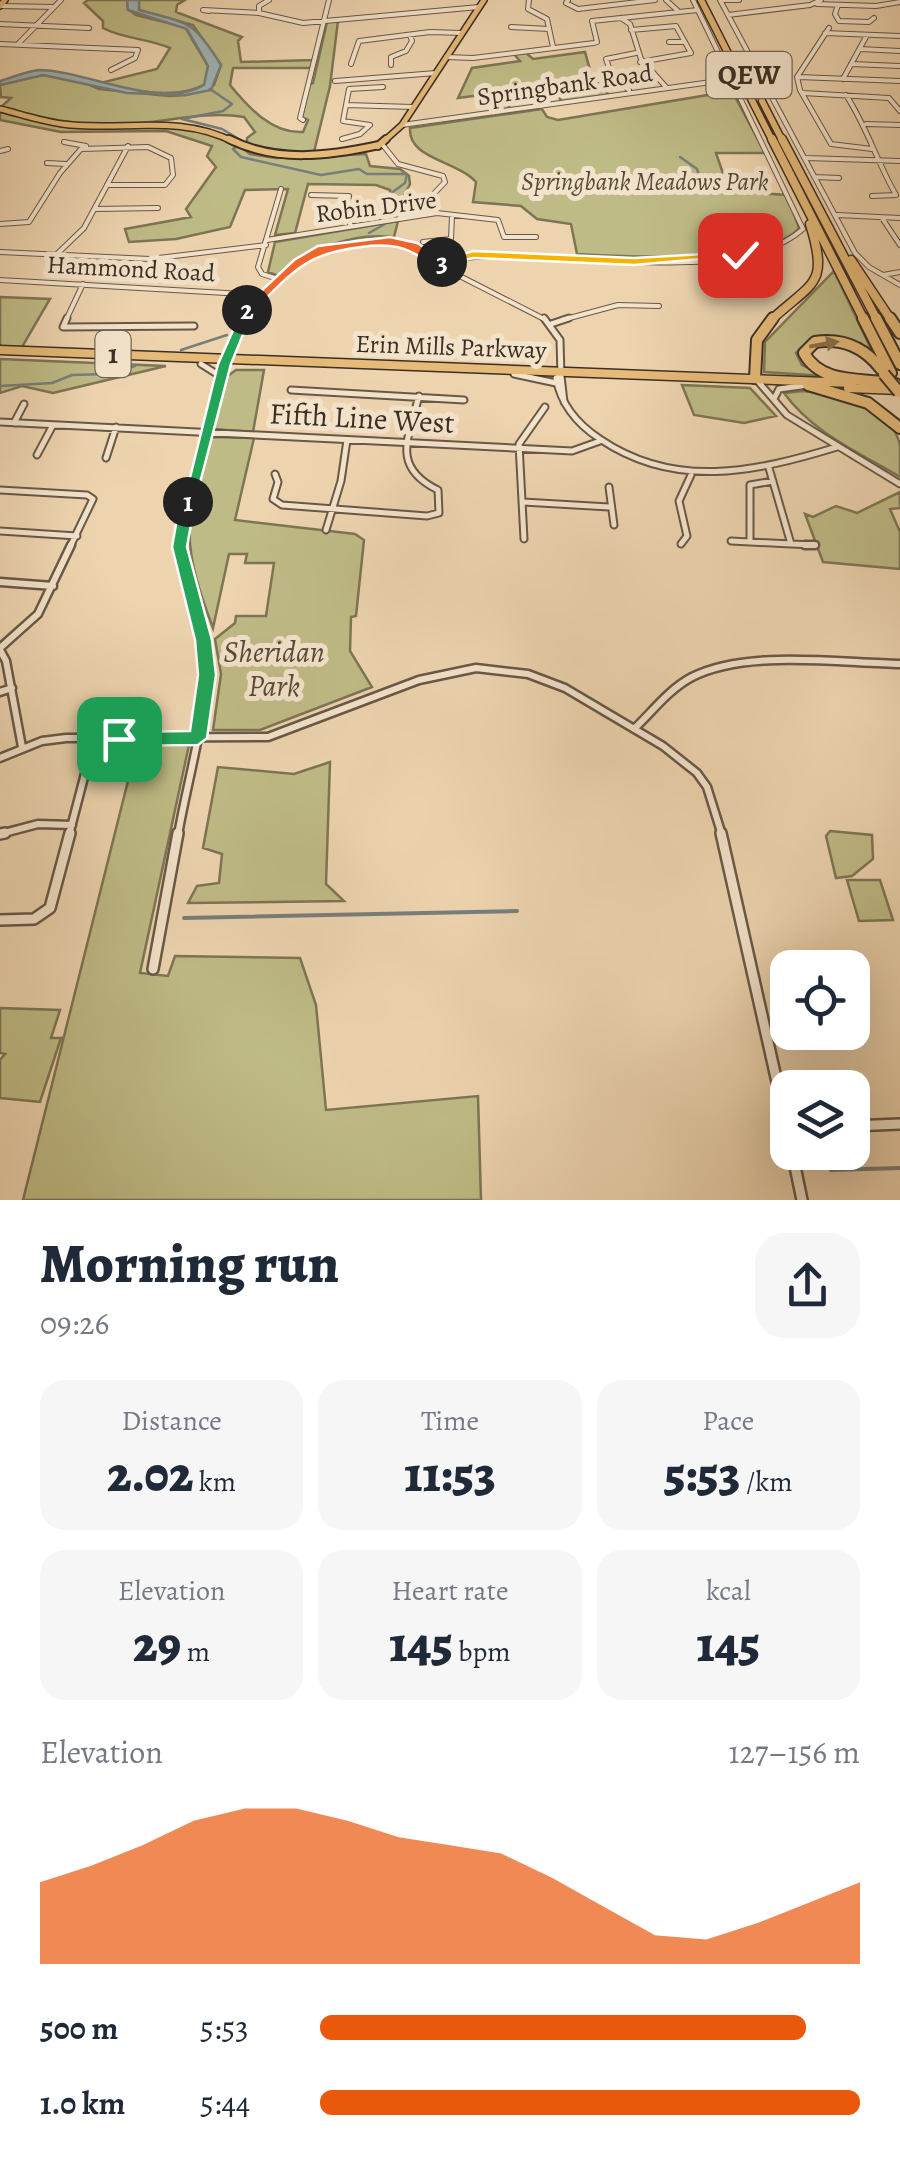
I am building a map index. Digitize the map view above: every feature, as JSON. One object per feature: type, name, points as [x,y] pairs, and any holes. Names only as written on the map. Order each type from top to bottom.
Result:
[{"type":"highway","name":"QEW","points":[[701,0],[888,374]]},
{"type":"highway","name":"QEW","points":[[710,0],[900,364]]},
{"type":"highway","points":[[756,381],[754,340],[820,271],[821,260],[803,202]]},
{"type":"highway","points":[[831,233],[900,333]]},
{"type":"highway","points":[[815,342],[844,342],[865,350],[900,391],[822,372],[807,362],[804,353],[815,342]]},
{"type":"highway","points":[[808,386],[861,398],[886,413],[900,428]]},
{"type":"main road","points":[[0,6],[5,0]]},
{"type":"main road","points":[[0,109],[68,124],[179,124],[215,132],[275,156],[350,153],[380,144],[402,125],[484,0]]},
{"type":"main road","name":"Erin Mills Parkway","points":[[0,352],[559,377]]},
{"type":"main road","name":"Erin Mills Parkway","points":[[0,352],[559,377],[756,381],[900,391]]},
{"type":"main road","name":"Erin Mills Parkway","points":[[756,381],[900,391]]},
{"type":"street","points":[[18,45],[62,0]]},
{"type":"street","points":[[259,13],[259,6],[269,0]]},
{"type":"street","points":[[303,120],[300,118],[306,88],[328,0]]},
{"type":"street","points":[[529,0],[526,7],[547,19],[553,47]]},
{"type":"street","points":[[568,0],[566,3],[578,9],[655,0]]},
{"type":"street","points":[[666,0],[678,10]]},
{"type":"street","points":[[436,263],[473,254],[659,261],[772,251],[792,244],[801,234],[801,223],[693,0]]},
{"type":"street","points":[[739,0],[721,0],[858,257],[900,285]]},
{"type":"street","points":[[728,15],[819,2],[876,6],[900,2]]},
{"type":"street","points":[[838,5],[834,21],[869,22],[874,18]]},
{"type":"street","points":[[0,6],[56,7]]},
{"type":"street","points":[[207,7],[259,13],[284,21],[323,22],[480,7]]},
{"type":"street","points":[[446,57],[597,42],[590,22],[698,10]]},
{"type":"street","points":[[621,18],[631,30],[640,62],[666,88]]},
{"type":"street","points":[[0,24],[89,28],[74,46]]},
{"type":"street","points":[[631,30],[674,26],[689,56],[640,62]]},
{"type":"street","points":[[510,27],[549,29]]},
{"type":"street","points":[[829,28],[798,77],[802,93],[831,144],[872,148]]},
{"type":"street","points":[[351,64],[356,42],[462,33]]},
{"type":"street","points":[[825,33],[900,36]]},
{"type":"street","points":[[391,65],[391,57],[406,51],[412,41],[410,35]]},
{"type":"street","points":[[843,79],[868,35]]},
{"type":"street","points":[[670,42],[684,42]]},
{"type":"street","points":[[0,44],[138,50],[134,58],[111,70]]},
{"type":"street","points":[[510,44],[519,52]]},
{"type":"street","points":[[860,49],[900,51]]},
{"type":"street","points":[[629,90],[612,76],[606,59],[636,53]]},
{"type":"street","points":[[750,56],[770,56]]},
{"type":"street","points":[[850,64],[900,66]]},
{"type":"street","points":[[335,81],[436,72]]},
{"type":"street","points":[[798,77],[900,82]]},
{"type":"street","name":"Springbank Road","points":[[402,125],[733,79]]},
{"type":"street","points":[[342,139],[360,134],[370,125],[344,122],[349,89],[384,87]]},
{"type":"street","points":[[802,93],[889,98],[900,111]]},
{"type":"street","points":[[846,95],[865,124],[876,160],[896,195],[872,196]]},
{"type":"street","points":[[346,105],[413,107]]},
{"type":"street","points":[[865,124],[900,125]]},
{"type":"street","points":[[64,142],[86,147],[148,147],[169,155],[173,174],[169,182],[107,184]]},
{"type":"street","points":[[380,144],[394,161],[444,176],[445,182],[424,204],[426,214]]},
{"type":"street","points":[[56,255],[84,228],[128,146]]},
{"type":"street","points":[[0,224],[29,222],[67,164],[86,147]]},
{"type":"street","points":[[0,152],[8,150]]},
{"type":"street","points":[[805,158],[900,162]]},
{"type":"street","points":[[46,163],[67,164]]},
{"type":"street","points":[[815,176],[840,178]]},
{"type":"street","points":[[279,279],[258,270],[281,190]]},
{"type":"street","points":[[311,195],[349,196],[346,212],[351,226]]},
{"type":"street","points":[[95,209],[158,208]]},
{"type":"street","name":"Robin Drive","points":[[0,252],[150,260],[426,214],[498,220],[507,238],[536,237]]},
{"type":"street","points":[[835,215],[900,218]]},
{"type":"street","points":[[423,242],[451,239],[452,216]]},
{"type":"street","points":[[882,218],[900,245]]},
{"type":"street","points":[[153,969],[207,675],[204,640],[180,547],[225,362],[246,313],[279,279],[322,248],[363,240],[402,242],[551,324],[560,340],[558,397],[588,431],[633,460],[692,475],[720,476],[768,468],[838,447]]},
{"type":"street","points":[[883,275],[900,272]]},
{"type":"street","name":"Hammond Road","points":[[0,280],[260,295]]},
{"type":"street","points":[[82,284],[63,327],[194,326]]},
{"type":"street","points":[[551,324],[606,307],[640,303],[659,306]]},
{"type":"street","points":[[202,364],[220,377]]},
{"type":"street","points":[[756,381],[783,412],[900,484]]},
{"type":"street","points":[[783,412],[773,394],[784,387],[808,386]]},
{"type":"street","points":[[291,390],[464,400]]},
{"type":"street","points":[[275,474],[274,502],[422,516],[438,513],[438,490],[418,480],[408,468],[408,442],[418,396]]},
{"type":"street","points":[[14,423],[24,404]]},
{"type":"street","points":[[524,539],[518,448],[545,407]]},
{"type":"street","name":"Fifth Line West","points":[[0,422],[518,448],[584,448],[600,441]]},
{"type":"street","points":[[38,455],[54,424]]},
{"type":"street","points":[[106,458],[116,428]]},
{"type":"street","points":[[584,448],[588,431]]},
{"type":"street","points":[[326,530],[347,440]]},
{"type":"street","points":[[768,468],[791,544]]},
{"type":"street","points":[[682,544],[687,536],[679,502],[692,475]]},
{"type":"street","points":[[750,542],[750,485],[773,481]]},
{"type":"street","points":[[609,486],[614,526]]},
{"type":"street","points":[[0,490],[91,497],[93,502],[34,620],[0,649],[12,688],[22,747]]},
{"type":"street","points":[[523,502],[609,506]]},
{"type":"street","points":[[0,531],[77,536]]},
{"type":"street","points":[[731,541],[816,545]]},
{"type":"street","points":[[0,582],[53,586]]},
{"type":"street","points":[[634,729],[681,684],[706,670],[738,664],[900,664]]},
{"type":"street","points":[[0,758],[22,747],[66,738],[268,737],[418,680],[476,668],[548,680],[634,729],[697,773],[710,797],[732,868],[775,1070]]},
{"type":"street","points":[[0,692],[12,688]]},
{"type":"street","points":[[0,920],[34,919],[50,908],[94,739]]},
{"type":"street","points":[[0,834],[38,824],[72,824]]},
{"type":"street","points":[[870,1125],[900,1124]]},
{"type":"street","points":[[796,1170],[802,1200]]},
{"type":"green space","points":[[127,0],[128,9],[136,15],[185,27],[208,66],[205,84],[167,93],[100,83],[157,69],[170,48],[103,28],[103,21],[84,3]]},
{"type":"green space","points":[[139,0],[185,0],[177,5],[176,12],[242,37],[238,41],[241,62],[313,60],[311,68],[233,68],[230,85],[245,102],[271,124],[292,131],[303,132],[308,120],[302,117],[327,22],[338,21],[330,86],[314,152],[269,151],[247,146],[247,138],[255,132],[244,117],[213,115],[103,125],[0,108],[11,98],[1,97],[0,85],[43,75],[99,89],[169,96],[186,95],[214,85],[221,65],[193,25],[139,10]]},
{"type":"green space","points":[[525,52],[533,59],[585,52],[592,77],[609,95],[562,102],[552,85],[510,91],[509,109],[497,110],[497,93],[458,98],[472,68],[520,61],[513,53]]},
{"type":"green space","name":"Springbank Meadows Park","points":[[732,91],[765,153],[716,153],[729,191],[787,195],[799,228],[783,239],[729,252],[660,256],[577,254],[571,224],[537,219],[521,206],[473,202],[476,182],[425,153],[411,138],[410,128],[542,109],[547,117],[558,120]]},
{"type":"green space","points":[[0,112],[66,125],[179,126],[232,140],[250,154],[276,158],[366,154],[370,166],[400,169],[409,176],[410,184],[395,213],[390,190],[376,185],[308,184],[295,233],[275,235],[288,189],[245,190],[230,227],[176,239],[129,242],[125,229],[191,217],[186,209],[216,167],[207,156],[212,146],[166,131],[61,132],[0,120]]},
{"type":"green space","points":[[398,221],[394,237],[347,240],[319,250],[279,276],[268,272],[275,242]]},
{"type":"green space","points":[[834,271],[871,349],[842,339],[822,338],[796,353],[802,365],[825,376],[764,372],[765,342]]},
{"type":"green space","points":[[0,297],[50,299],[22,347],[0,346]]},
{"type":"green space","points":[[0,359],[166,366],[53,393],[22,386],[0,393]]},
{"type":"green space","points":[[236,370],[264,370],[253,432],[211,429],[225,378]]},
{"type":"green space","points":[[682,385],[750,388],[776,416],[744,423],[694,415]]},
{"type":"green space","points":[[803,391],[846,399],[886,421],[900,446],[900,477],[822,431],[784,393]]},
{"type":"green space","name":"Sheridan Park","points":[[254,438],[235,520],[355,534],[364,540],[356,616],[351,617],[350,651],[372,687],[260,730],[213,730],[221,674],[215,639],[235,623],[236,616],[266,616],[274,563],[245,563],[247,554],[229,554],[213,628],[195,575],[190,534],[199,468],[206,439]]},
{"type":"green space","points":[[900,492],[900,508],[890,509],[900,532],[900,569],[823,562],[805,514],[813,517],[836,506],[857,513]]},
{"type":"green space","points":[[137,745],[189,745],[140,973],[168,976],[175,956],[300,958],[316,1005],[326,1110],[478,1096],[481,1200],[23,1200]]},
{"type":"green space","points":[[330,762],[326,884],[344,901],[188,903],[197,886],[219,883],[222,854],[203,848],[218,767],[294,774]]},
{"type":"green space","points":[[830,831],[872,835],[873,859],[852,876],[836,878],[826,836]]},
{"type":"green space","points":[[847,880],[880,880],[893,920],[859,921]]},
{"type":"green space","points":[[0,1008],[60,1010],[51,1038],[61,1038],[40,1102],[0,1098],[0,1060],[5,1054],[0,1053]]},
{"type":"shaded area","points":[[127,0],[139,0],[139,10],[180,21],[196,31],[221,65],[211,90],[186,95],[127,93],[43,75],[0,85],[0,81],[39,70],[167,94],[204,85],[208,66],[187,29],[128,10]]},
{"type":"waterway","points":[[210,89],[232,104],[223,111],[182,119],[222,129],[244,142]]},
{"type":"waterway","points":[[237,146],[233,149],[241,157],[321,175],[359,169],[367,174],[407,174],[405,183],[390,194],[387,218]]},
{"type":"waterway","points":[[680,157],[697,169],[704,189]]},
{"type":"waterway","points":[[369,233],[385,224]]},
{"type":"waterway","points":[[181,350],[227,335]]},
{"type":"waterway","points":[[0,386],[52,383],[72,375],[107,374],[135,366]]},
{"type":"waterway","points":[[184,918],[517,911]]},
{"type":"waterway","points":[[870,1169],[900,1168]]},
{"type":"route","points":[[119,739],[198,738],[206,692],[204,640],[182,562],[180,532],[220,377],[246,313],[260,295],[298,262],[322,248],[363,240],[402,242],[436,263],[473,254],[634,262],[740,255]]}]
